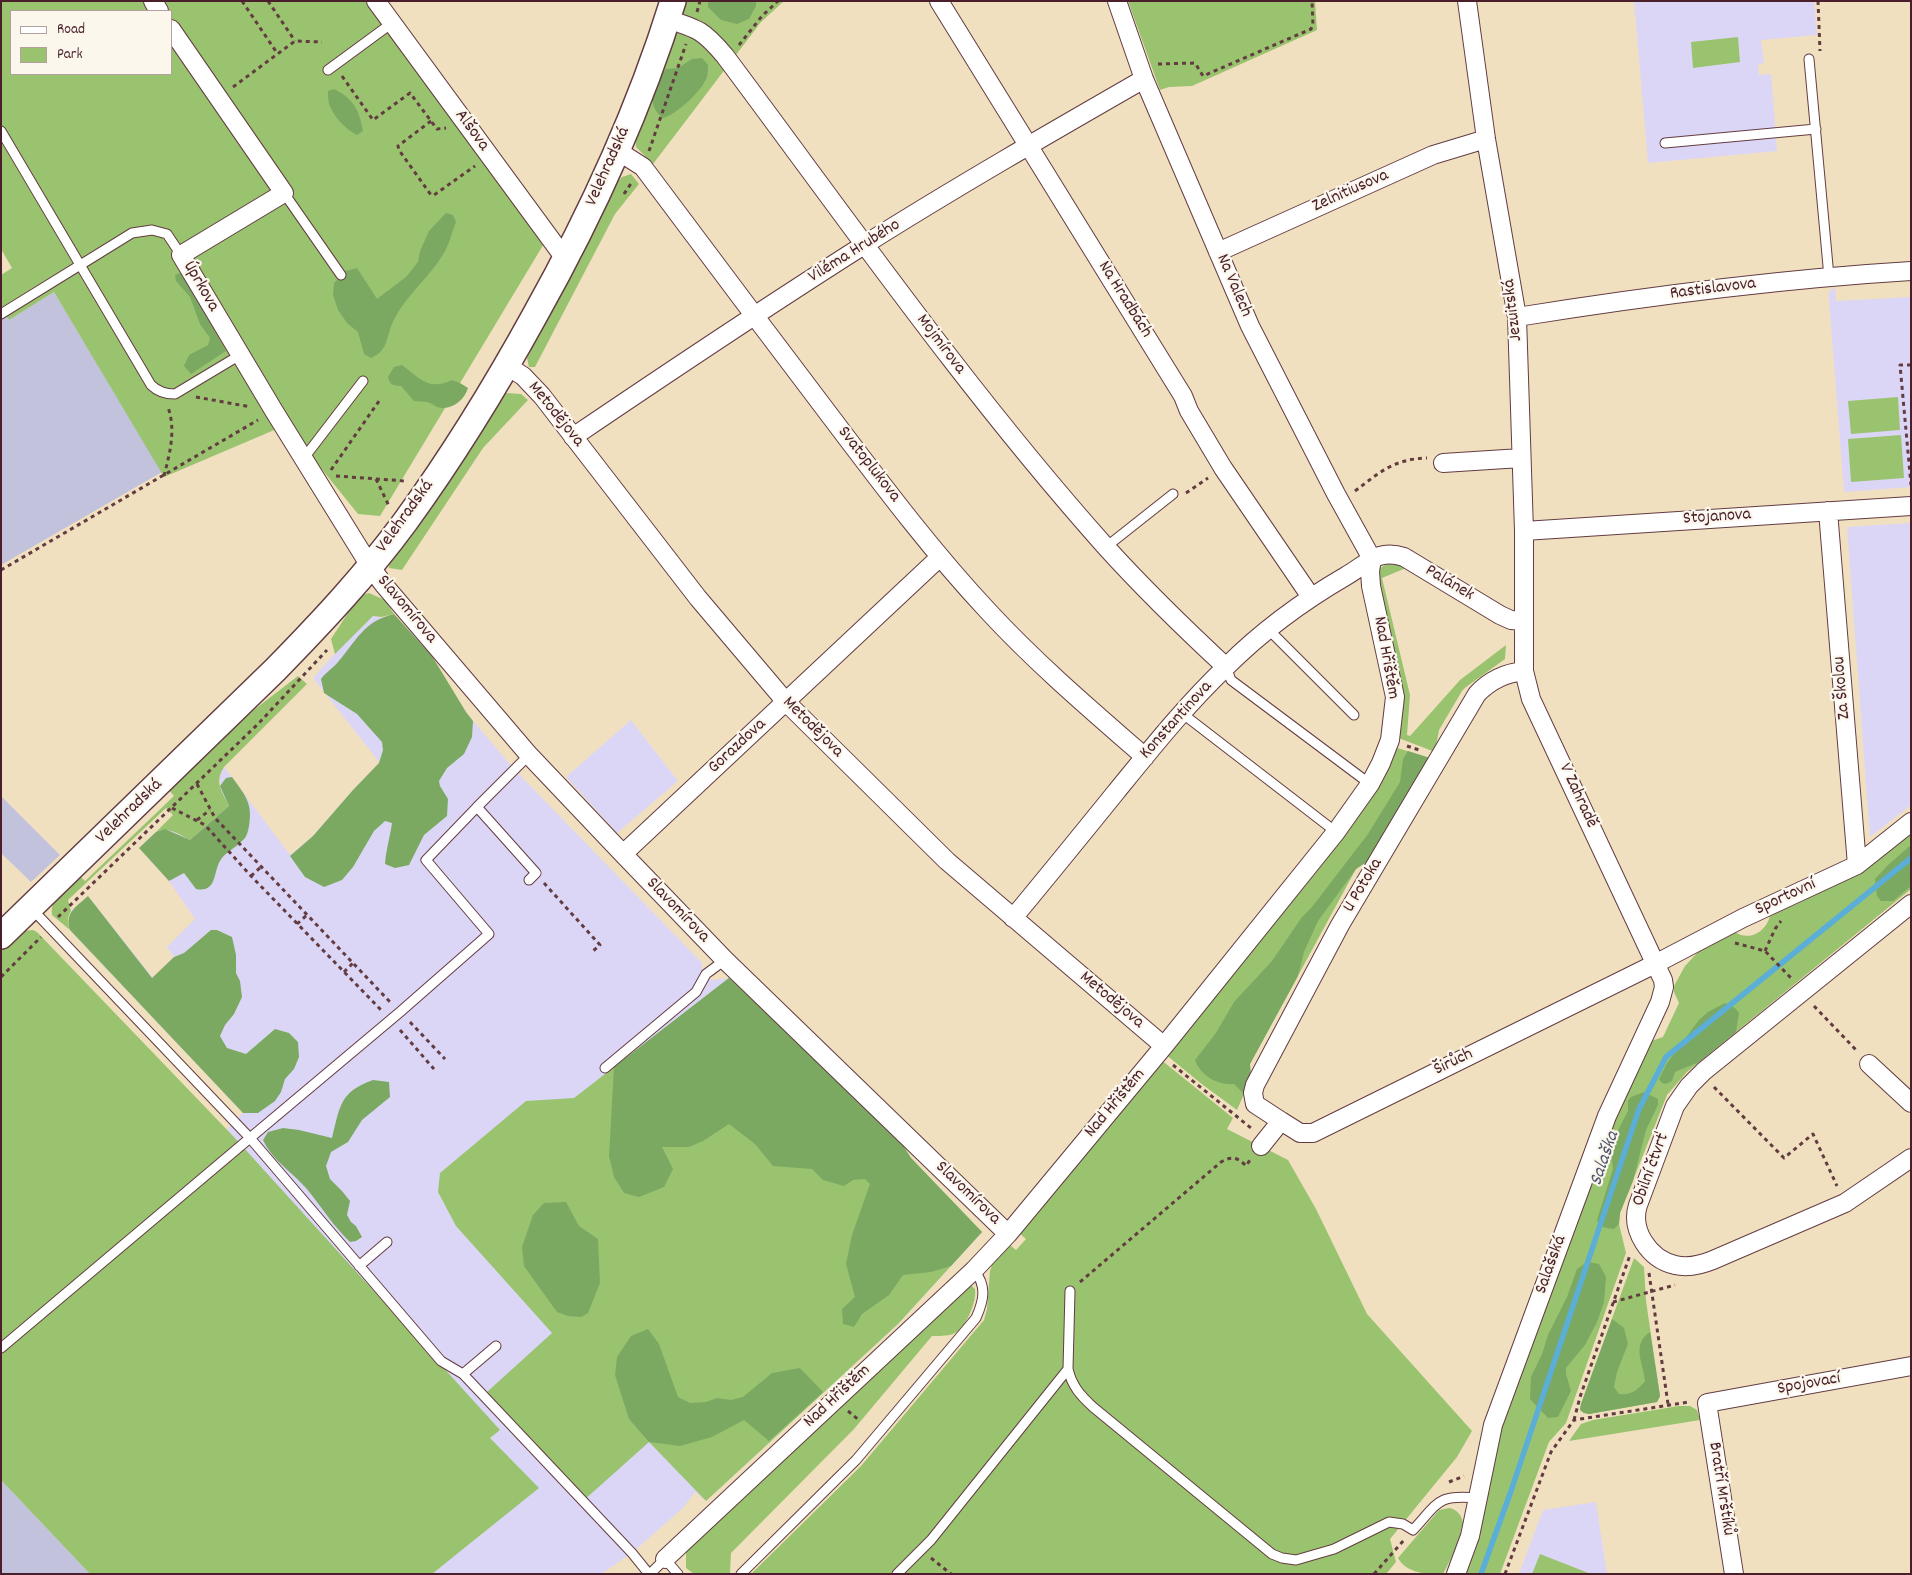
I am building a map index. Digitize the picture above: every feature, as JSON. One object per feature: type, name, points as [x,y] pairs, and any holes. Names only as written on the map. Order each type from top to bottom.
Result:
[{"type":"street","name":"Alšova","points":[[376,1],[566,260]]},
{"type":"street","name":"Na Hradbách","points":[[939,1],[1183,396],[1189,411],[1223,468],[1311,596]]},
{"type":"street","name":"Na Valech","points":[[1118,1],[1143,75],[1250,326],[1340,502],[1372,558]]},
{"type":"street","name":"Jezuitská","points":[[1467,1],[1486,139],[1517,317],[1524,531],[1524,621]]},
{"type":"street","name":"Velehradská","points":[[1,936],[319,625],[405,522],[480,410],[507,366],[566,260],[618,151],[670,10]]},
{"type":"street","name":"Mojmírova","points":[[670,10],[710,38],[731,64],[931,334],[1043,474],[1106,547],[1165,610],[1226,667]]},
{"type":"street","points":[[172,30],[284,193]]},
{"type":"street","name":"Viléma Hrubého","points":[[573,437],[866,244],[1143,75]]},
{"type":"street","name":"Zelnitiusova","points":[[1218,252],[1433,156],[1486,139]]},
{"type":"street","name":"Svatoplukova","points":[[618,151],[643,167],[877,478],[940,557],[989,612],[1056,678],[1145,757]]},
{"type":"street","name":"Úprkova","points":[[284,193],[181,255],[274,411],[370,566]]},
{"type":"street","name":"Rastislavova","points":[[1517,317],[1672,294],[1830,276],[1911,271]]},
{"type":"street","name":"Metodějova","points":[[507,366],[523,376],[542,396],[698,598],[786,702],[947,861],[1162,1050]]},
{"type":"street","points":[[1437,460],[1521,458]]},
{"type":"street","name":"Stojanova","points":[[1524,531],[1911,506]]},
{"type":"street","name":"Za Školou","points":[[1828,511],[1857,865]]},
{"type":"street","name":"Palánek","points":[[1372,558],[1382,554],[1404,557],[1500,615],[1511,620],[1524,621]]},
{"type":"street","name":"Gorazdova","points":[[623,854],[940,557]]},
{"type":"street","name":"Konstantinova","points":[[1013,918],[1145,757],[1226,667],[1268,629],[1311,596],[1372,558]]},
{"type":"street","name":"Nad Hřištěm","points":[[665,1559],[974,1270],[1008,1234],[1162,1050],[1336,832],[1370,784],[1390,740],[1395,698],[1371,586],[1370,571],[1372,558]]},
{"type":"street","name":"Slavomírova","points":[[370,566],[529,755],[623,854],[725,960],[1008,1234]]},
{"type":"street","name":"V Zahradě","points":[[1524,621],[1524,671],[1531,699],[1655,964]]},
{"type":"street","name":"U Potoka","points":[[1281,1121],[1255,1104],[1253,1093],[1255,1085],[1340,925],[1474,699],[1491,682],[1511,673],[1524,671]]},
{"type":"street","name":"Sportovní","points":[[1655,964],[1710,935],[1857,865],[1911,822]]},
{"type":"street","name":"Obilní čtvrť","points":[[1911,904],[1796,986],[1685,1091],[1672,1114],[1636,1211],[1636,1227],[1649,1249],[1658,1258],[1677,1266],[1700,1264],[1714,1260],[1845,1203],[1911,1158]]},
{"type":"street","name":"Širůch","points":[[1281,1121],[1300,1133],[1313,1132],[1655,964]]},
{"type":"street","name":"Salašská","points":[[1456,1574],[1470,1536],[1493,1425],[1607,1116],[1660,1002],[1664,987],[1663,980],[1655,964]]},
{"type":"street","points":[[1869,1064],[1911,1103]]},
{"type":"street","points":[[1261,1146],[1281,1121]]},
{"type":"street","name":"Spojovací","points":[[1707,1404],[1911,1366]]},
{"type":"street","name":"Bratří Mrštíků","points":[[1707,1404],[1734,1574]]},
{"type":"lane","points":[[328,70],[392,23]]},
{"type":"lane","points":[[1809,59],[1830,276]]},
{"type":"lane","points":[[1665,142],[1816,129]]},
{"type":"lane","points":[[1,131],[150,385],[163,393],[175,394],[240,355]]},
{"type":"lane","points":[[284,193],[341,275]]},
{"type":"lane","points":[[1,314],[132,233],[144,230],[160,231],[167,234],[181,255]]},
{"type":"lane","points":[[304,458],[363,381]]},
{"type":"lane","points":[[1106,547],[1173,494]]},
{"type":"lane","points":[[1268,629],[1354,714]]},
{"type":"lane","points":[[1226,667],[1231,680],[1370,784]]},
{"type":"lane","points":[[1183,714],[1336,832]]},
{"type":"lane","points":[[1,1348],[391,1020],[489,934],[426,860],[529,755]]},
{"type":"lane","points":[[477,807],[532,877]]},
{"type":"lane","points":[[31,907],[250,1138],[441,1361],[463,1374],[632,1553],[649,1574],[665,1559],[678,1574]]},
{"type":"lane","points":[[605,1068],[696,992],[706,974],[725,960]]},
{"type":"lane","points":[[358,1266],[387,1242]]},
{"type":"lane","points":[[741,1574],[856,1460],[976,1318],[982,1304],[984,1289],[980,1278],[974,1270]]},
{"type":"lane","points":[[1070,1290],[1068,1369],[1076,1391],[1272,1554],[1296,1560],[1334,1550],[1390,1522],[1403,1524],[1413,1530],[1445,1498],[1460,1496],[1478,1498]]},
{"type":"lane","points":[[463,1374],[496,1346]]},
{"type":"lane","points":[[896,1574],[931,1540],[1068,1369]]},
{"type":"path","points":[[242,1],[277,53]]},
{"type":"path","points":[[268,1],[295,41]]},
{"type":"path","points":[[739,45],[762,16],[778,1]]},
{"type":"path","points":[[1143,75],[1162,63],[1195,63],[1198,65],[1203,76],[1311,29],[1313,25],[1312,1]]},
{"type":"path","points":[[696,14],[701,17]]},
{"type":"path","points":[[219,98],[295,41],[322,42]]},
{"type":"path","points":[[348,70],[341,75],[373,120],[410,93],[437,129],[452,127]]},
{"type":"path","points":[[431,121],[398,146],[430,195],[434,195],[475,166]]},
{"type":"path","points":[[1911,365],[1900,365],[1911,485]]},
{"type":"path","points":[[163,393],[172,420],[172,444],[164,477]]},
{"type":"path","points":[[175,394],[274,411]]},
{"type":"path","points":[[379,401],[327,475],[406,481]]},
{"type":"path","points":[[1,570],[164,477],[274,411]]},
{"type":"path","points":[[1340,502],[1393,464],[1408,458],[1437,460]]},
{"type":"path","points":[[1173,494],[1181,496],[1223,468]]},
{"type":"path","points":[[376,479],[393,513]]},
{"type":"path","points":[[1390,740],[1440,757]]},
{"type":"path","points":[[197,784],[215,818],[445,1059]]},
{"type":"path","points":[[172,808],[205,825],[251,876],[391,1020],[434,1069]]},
{"type":"path","points":[[197,820],[210,810]]},
{"type":"path","points":[[251,876],[261,867]]},
{"type":"path","points":[[532,877],[600,945],[593,951]]},
{"type":"path","points":[[1767,952],[1775,929],[1783,919],[1785,908],[1783,900]]},
{"type":"path","points":[[297,924],[307,915]]},
{"type":"path","points":[[1710,935],[1767,952],[1869,1064]]},
{"type":"path","points":[[344,972],[353,963]]},
{"type":"path","points":[[1162,1050],[1234,1115]]},
{"type":"path","points":[[1701,1074],[1784,1158],[1813,1134],[1845,1203]]},
{"type":"path","points":[[1070,1290],[1221,1162],[1236,1158],[1246,1166],[1261,1146]]},
{"type":"path","points":[[1505,1574],[1551,1452],[1574,1420],[1580,1397],[1613,1302],[1639,1234]]},
{"type":"path","points":[[1649,1249],[1650,1292],[1668,1404]]},
{"type":"path","points":[[1613,1302],[1650,1292]]},
{"type":"path","points":[[1574,1420],[1668,1404],[1689,1402],[1707,1404]]},
{"type":"path","points":[[842,1406],[860,1421]]},
{"type":"path","points":[[1374,1574],[1413,1530]]},
{"type":"path","points":[[920,1550],[951,1574]]},
{"type":"shaded area","points":[[1634,1],[1814,1],[1817,35],[1761,40],[1764,63],[1758,64],[1759,75],[1771,74],[1777,151],[1648,163]]},
{"type":"shaded area","points":[[1835,286],[1836,301],[1911,297],[1911,487],[1844,492],[1829,300],[1829,292]]},
{"type":"shaded area","points":[[54,292],[162,472],[1,565],[1,307],[9,320]]},
{"type":"shaded area","points":[[1911,523],[1911,805],[1870,837],[1847,527]]},
{"type":"shaded area","points":[[373,616],[381,617],[389,622],[514,769],[702,963],[702,970],[712,980],[729,978],[899,1139],[911,1158],[982,1232],[898,1324],[706,1501],[695,1492],[684,1507],[632,1553],[601,1574],[90,1574],[1,1480],[1,1339],[233,1136],[227,1129],[243,1113],[70,930],[71,911],[88,896],[153,978],[174,957],[167,947],[195,919],[169,881],[139,848],[156,832],[220,786],[219,775],[224,767],[290,855],[313,836],[353,790],[380,763],[313,678],[366,619]]},
{"type":"shaded area","points":[[631,720],[678,781],[617,833],[566,777]]},
{"type":"shaded area","points":[[1,796],[60,855],[31,882],[1,853]]},
{"type":"shaded area","points":[[1,1480],[90,1574],[1,1574]]},
{"type":"shaded area","points":[[1596,1502],[1607,1574],[1519,1574],[1543,1510]]},
{"type":"green space","points":[[1,1],[376,1],[548,237],[380,516],[358,514],[286,425],[164,477],[54,292],[9,320],[1,307],[1,275],[12,268],[1,249]]},
{"type":"green space","points":[[683,1],[784,1],[761,22],[653,164],[636,147],[635,134]]},
{"type":"green space","points":[[708,1],[756,1],[756,6],[749,19],[737,24],[721,20],[708,7]]},
{"type":"green space","points":[[1128,1],[1315,1],[1317,30],[1192,86],[1169,87],[1160,90]]},
{"type":"green space","points":[[1738,37],[1740,62],[1693,68],[1691,42]]},
{"type":"green space","points":[[702,58],[708,65],[704,83],[682,107],[663,118],[654,107],[653,100],[655,87],[662,75],[666,69],[678,68],[692,59]]},
{"type":"green space","points":[[334,89],[351,101],[360,117],[363,131],[357,135],[340,122],[331,109],[328,91]]},
{"type":"green space","points":[[631,174],[639,184],[615,214],[535,367],[529,367],[527,358],[617,182],[622,177]]},
{"type":"green space","points":[[446,213],[453,215],[456,222],[447,248],[403,304],[392,324],[384,348],[371,358],[364,354],[358,332],[347,323],[338,310],[333,295],[334,283],[346,271],[357,268],[377,299],[406,277],[418,262],[420,251],[429,231]]},
{"type":"green space","points":[[182,272],[226,351],[191,374],[184,366],[189,355],[208,345],[210,338],[200,324],[190,297],[176,281],[175,275]]},
{"type":"green space","points":[[402,365],[425,382],[437,384],[452,380],[468,388],[460,401],[447,408],[437,407],[427,402],[414,401],[401,386],[392,384],[388,377],[394,367]]},
{"type":"green space","points":[[507,393],[521,394],[528,400],[483,448],[402,570],[389,568],[390,557],[502,395]]},
{"type":"green space","points":[[1898,397],[1900,430],[1851,434],[1848,401]]},
{"type":"green space","points":[[1901,435],[1904,478],[1851,482],[1848,439]]},
{"type":"green space","points":[[1387,564],[1404,565],[1406,568],[1382,578],[1410,695],[1407,735],[1410,736],[1460,680],[1506,645],[1505,659],[1462,691],[1439,730],[1435,752],[1396,737],[1377,577],[1380,568]]},
{"type":"green space","points":[[369,593],[385,600],[394,614],[381,617],[373,616],[335,654],[331,639],[359,596]]},
{"type":"green space","points":[[394,614],[432,656],[473,721],[472,737],[464,754],[447,768],[439,781],[448,799],[447,816],[424,835],[409,865],[395,868],[385,864],[392,823],[385,821],[374,831],[353,867],[342,880],[324,887],[305,877],[290,856],[313,836],[379,763],[383,750],[382,742],[357,714],[324,693],[321,679],[368,626],[375,621]]},
{"type":"green space","points":[[298,676],[307,684],[224,767],[219,782],[229,806],[190,840],[169,830],[156,832],[173,815],[166,808],[68,900],[71,911],[68,920],[70,930],[52,915],[56,897],[78,874],[85,881],[174,796],[168,789],[255,709]]},
{"type":"green space","points":[[1394,747],[1433,759],[1371,859],[1356,869],[1250,1064],[1251,1078],[1237,1110],[1165,1054],[1315,874],[1363,811]]},
{"type":"green space","points":[[1408,751],[1433,759],[1371,859],[1356,869],[1318,921],[1304,952],[1298,976],[1250,1064],[1251,1078],[1243,1093],[1234,1084],[1222,1083],[1205,1075],[1195,1060],[1216,1033],[1234,1002],[1272,961],[1302,917],[1312,907],[1368,834],[1400,782],[1403,759]]},
{"type":"green space","points":[[232,777],[249,805],[250,818],[245,837],[222,858],[213,881],[208,888],[196,889],[184,873],[169,881],[139,848],[156,832],[165,829],[190,840],[229,806],[220,786],[226,778]]},
{"type":"green space","points":[[1911,834],[1911,889],[1687,1072],[1667,1095],[1620,1213],[1619,1224],[1626,1253],[1566,1423],[1549,1442],[1500,1574],[1461,1574],[1479,1529],[1486,1504],[1491,1462],[1498,1434],[1609,1135],[1651,1041],[1663,1037],[1679,1003],[1674,992],[1674,986],[1685,966],[1700,950],[1735,932],[1746,936],[1757,933],[1765,926],[1770,915],[1799,903],[1863,869]]},
{"type":"green space","points":[[1911,845],[1911,886],[1893,901],[1881,901],[1877,896],[1875,879]]},
{"type":"green space","points":[[88,896],[152,978],[174,957],[184,953],[211,930],[217,930],[232,937],[236,955],[236,973],[240,981],[242,997],[220,1036],[227,1048],[246,1054],[275,1029],[289,1033],[298,1042],[299,1057],[294,1069],[285,1079],[281,1092],[275,1101],[258,1113],[243,1113],[70,930],[70,914]]},
{"type":"green space","points":[[33,930],[233,1136],[500,1430],[490,1438],[539,1488],[432,1574],[90,1574],[1,1480],[1,950],[22,931]]},
{"type":"green space","points":[[729,978],[899,1139],[911,1158],[982,1232],[898,1324],[706,1501],[649,1442],[583,1501],[487,1392],[552,1333],[456,1226],[438,1192],[440,1173],[526,1101],[574,1098]]},
{"type":"green space","points":[[729,978],[899,1139],[911,1158],[982,1232],[951,1266],[931,1272],[903,1275],[889,1295],[862,1314],[854,1327],[843,1324],[842,1309],[855,1297],[846,1264],[852,1235],[870,1184],[865,1179],[853,1180],[844,1186],[823,1180],[812,1169],[773,1166],[755,1144],[729,1124],[703,1141],[689,1147],[662,1147],[673,1169],[664,1187],[639,1197],[624,1193],[614,1177],[609,1156],[614,1067]]},
{"type":"green space","points":[[1725,1003],[1735,1008],[1739,1013],[1736,1032],[1699,1062],[1675,1072],[1672,1081],[1666,1084],[1662,1083],[1659,1079],[1667,1063],[1699,1020],[1708,1012]]},
{"type":"green space","points":[[1160,1059],[1233,1118],[1227,1129],[1288,1160],[1316,1209],[1367,1314],[1472,1431],[1457,1457],[1390,1539],[1396,1562],[1386,1574],[751,1574],[861,1466],[984,1320],[992,1265],[1010,1245],[1016,1250],[1026,1239],[1019,1233],[1043,1206],[1053,1188]]},
{"type":"green space","points":[[373,1080],[389,1082],[390,1097],[362,1120],[348,1142],[331,1152],[326,1166],[330,1179],[350,1201],[347,1215],[362,1237],[350,1242],[306,1188],[272,1154],[263,1140],[268,1132],[283,1128],[332,1138],[340,1109],[347,1095]]},
{"type":"green space","points":[[1644,1092],[1658,1099],[1658,1105],[1646,1130],[1633,1181],[1620,1213],[1619,1224],[1614,1229],[1606,1228],[1600,1225],[1597,1220],[1613,1169],[1610,1146],[1628,1111],[1628,1101],[1631,1097]]},
{"type":"green space","points":[[566,1202],[579,1226],[598,1239],[600,1283],[588,1313],[581,1317],[568,1316],[557,1312],[524,1266],[522,1247],[533,1215],[544,1203]]},
{"type":"green space","points":[[1634,1258],[1644,1267],[1646,1301],[1660,1396],[1657,1402],[1589,1414],[1584,1413],[1580,1410],[1581,1404]]},
{"type":"green space","points":[[1587,1262],[1599,1264],[1606,1277],[1604,1302],[1597,1322],[1585,1345],[1566,1368],[1571,1391],[1558,1417],[1548,1418],[1530,1399],[1531,1377],[1542,1354],[1548,1335],[1567,1297],[1577,1269]]},
{"type":"green space","points":[[969,1286],[975,1289],[974,1301],[970,1314],[958,1331],[945,1336],[932,1336],[854,1429],[731,1553],[730,1574],[694,1574],[686,1568],[686,1552],[690,1548]]},
{"type":"green space","points":[[1612,1319],[1624,1328],[1628,1344],[1617,1372],[1614,1387],[1619,1394],[1627,1394],[1636,1390],[1645,1381],[1640,1348],[1644,1337],[1650,1332],[1660,1396],[1657,1402],[1589,1414],[1584,1413],[1580,1410],[1581,1404]]},
{"type":"green space","points":[[648,1329],[659,1344],[678,1397],[690,1403],[706,1402],[717,1398],[731,1400],[743,1397],[772,1373],[800,1368],[823,1392],[769,1441],[744,1420],[712,1437],[680,1446],[649,1442],[629,1419],[615,1375],[617,1357],[631,1336]]},
{"type":"green space","points":[[1679,1406],[1690,1406],[1697,1410],[1700,1420],[1569,1441],[1581,1424],[1593,1420]]},
{"type":"green space","points":[[1449,1508],[1458,1512],[1463,1522],[1458,1545],[1443,1574],[1418,1572],[1407,1567],[1398,1558],[1439,1510]]},
{"type":"green space","points":[[1540,1554],[1591,1574],[1532,1574]]},
{"type":"waterway","name":"Salaška","points":[[1481,1574],[1511,1491],[1639,1109],[1666,1057],[1911,858]]}]
